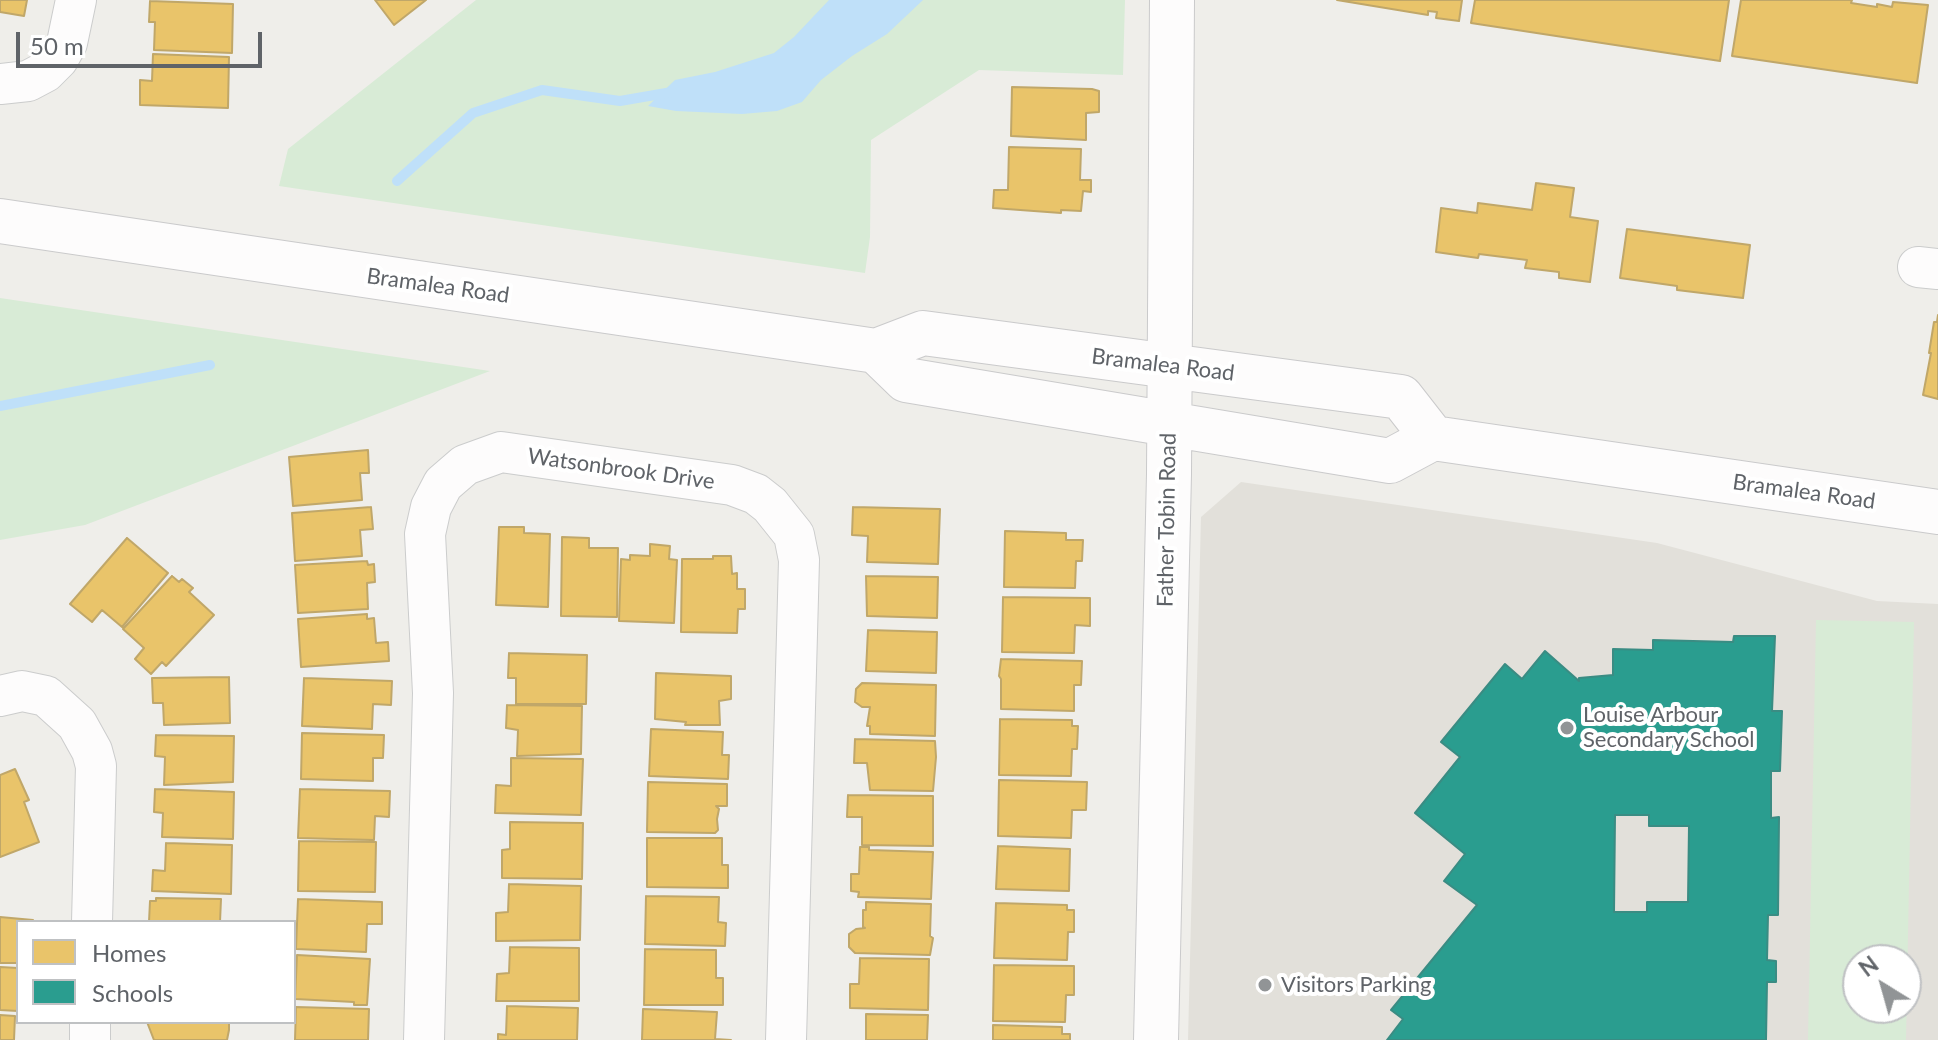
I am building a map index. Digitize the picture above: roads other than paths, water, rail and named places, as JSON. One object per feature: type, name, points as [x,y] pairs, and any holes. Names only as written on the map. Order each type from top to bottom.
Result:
[{"type":"main road","name":"Father Tobin Road","points":[[1156,1040],[1169,424],[1172,0]]},
{"type":"main road","name":"Bramalea Road","points":[[0,221],[876,351],[923,333],[1401,397],[1433,438],[1938,512]]},
{"type":"main road","points":[[876,351],[906,380],[1390,461],[1433,438]]},
{"type":"street","points":[[0,84],[28,81],[45,72],[58,59],[67,43],[76,0]]},
{"type":"street","name":"Watsonbrook Drive","points":[[424,1040],[433,693],[425,534],[431,507],[443,484],[465,465],[501,452],[732,485],[756,494],[770,505],[794,535],[799,560],[786,1040]]},
{"type":"street","points":[[0,696],[22,691],[46,696],[77,724],[92,751],[96,766],[92,920]]},
{"type":"water","points":[[829,0],[923,0],[887,34],[821,80],[802,102],[777,111],[742,114],[676,111],[648,106],[675,80],[715,72],[774,53]]},
{"type":"waterway","points":[[397,181],[473,113],[542,90],[620,101],[672,92]]},
{"type":"waterway","points":[[0,406],[210,365]]},
{"type":"place","name":"Louise Arbour Secondary School","points":[[1567,728]]},
{"type":"place","name":"Visitors Parking","points":[[1265,985]]}]
